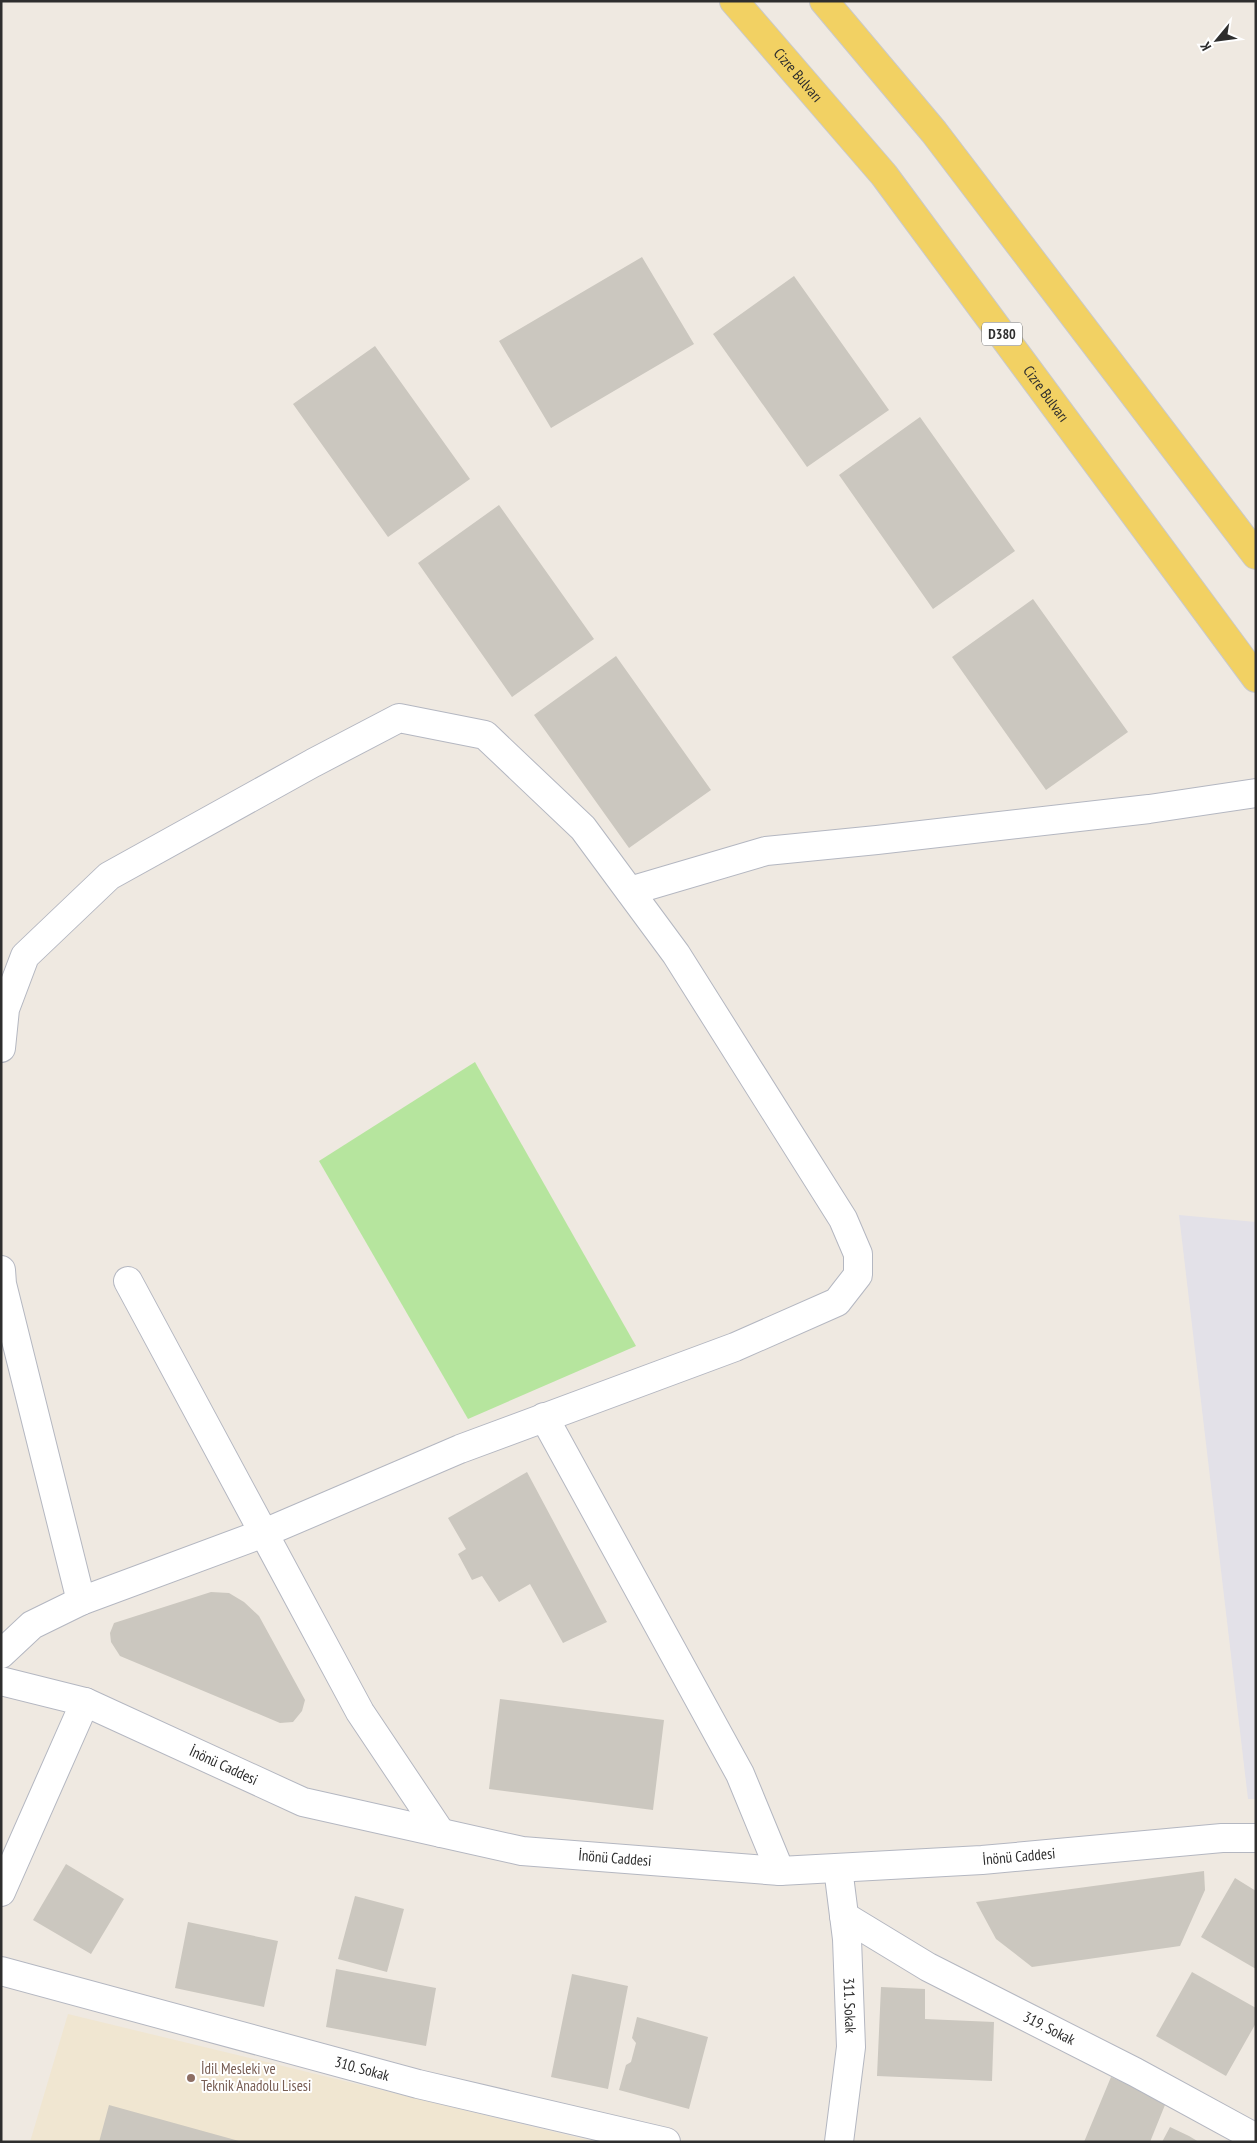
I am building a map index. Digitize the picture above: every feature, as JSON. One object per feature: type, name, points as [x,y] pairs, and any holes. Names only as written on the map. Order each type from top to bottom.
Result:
[{"type":"main road","name":"Cizre Bulvarı","points":[[734,1],[884,175],[1256,678]]},
{"type":"main road","points":[[824,1],[934,132],[1256,555]]},
{"type":"street","points":[[1,1048],[5,1009],[25,956],[109,876],[313,763],[399,718],[485,735],[584,828],[676,954],[843,1219],[858,1254],[858,1275],[837,1302],[735,1347],[460,1449],[264,1533],[81,1601],[32,1625],[1,1654]]},
{"type":"street","points":[[630,891],[766,851],[1149,809],[1256,793]]},
{"type":"street","points":[[1,1270],[2,1284],[81,1601]]},
{"type":"street","points":[[128,1281],[360,1712],[442,1833]]},
{"type":"street","points":[[544,1417],[740,1774],[780,1871]]},
{"type":"street","name":"İnönü Caddesi","points":[[1,1681],[85,1702],[303,1802],[522,1851],[780,1871],[982,1860],[1222,1838],[1256,1838]]},
{"type":"street","points":[[1,1892],[85,1702]]},
{"type":"street","name":"311. Sokak","points":[[838,1868],[847,1939],[851,2047],[839,2142]]},
{"type":"street","name":"319. Sokak","points":[[844,1916],[928,1967],[1135,2072],[1256,2138]]},
{"type":"street","name":"310. Sokak","points":[[1,1971],[418,2084],[666,2142]]},
{"type":"shaded area","points":[[1179,1215],[1256,1222],[1256,1799],[1248,1799]]},
{"type":"shaded area","name":"İdil Mesleki ve Teknik Anadolu Lisesi","points":[[68,2014],[596,2142],[30,2142]]},
{"type":"green space","points":[[475,1062],[636,1346],[468,1419],[319,1161]]},
{"type":"building","points":[[642,257],[694,344],[551,428],[499,341]]},
{"type":"building","points":[[794,276],[889,410],[807,467],[713,334]]},
{"type":"building","points":[[375,346],[470,479],[388,537],[293,404]]},
{"type":"building","points":[[920,417],[1015,551],[933,609],[839,475]]},
{"type":"building","points":[[499,505],[594,639],[512,697],[418,563]]},
{"type":"building","points":[[1033,599],[1128,732],[1046,790],[952,657]]},
{"type":"building","points":[[616,656],[711,790],[629,848],[534,715]]},
{"type":"building","points":[[527,1472],[607,1622],[563,1643],[530,1584],[499,1602],[482,1576],[472,1580],[458,1554],[466,1549],[448,1518]]},
{"type":"building","points":[[211,1592],[229,1593],[244,1602],[259,1616],[305,1700],[302,1711],[293,1722],[280,1723],[120,1656],[111,1642],[110,1633],[114,1623]]},
{"type":"building","points":[[500,1699],[664,1720],[653,1810],[489,1789]]},
{"type":"building","points":[[66,1864],[124,1899],[91,1954],[33,1920]]},
{"type":"building","points":[[1204,1871],[1205,1890],[1180,1946],[1032,1967],[996,1939],[976,1902]]},
{"type":"building","points":[[1235,1878],[1256,1891],[1256,1969],[1201,1937]]},
{"type":"building","points":[[355,1896],[404,1909],[387,1972],[338,1959]]},
{"type":"building","points":[[188,1922],[278,1941],[264,2007],[175,1988]]},
{"type":"building","points":[[336,1969],[436,1988],[426,2046],[326,2027]]},
{"type":"building","points":[[1192,1972],[1256,2008],[1256,2023],[1226,2076],[1156,2036]]},
{"type":"building","points":[[572,1974],[628,1986],[608,2089],[551,2077]]},
{"type":"building","points":[[881,1987],[925,1989],[925,2019],[994,2022],[992,2081],[877,2076]]},
{"type":"building","points":[[637,2017],[708,2037],[689,2109],[619,2090],[626,2065],[631,2062],[636,2043],[632,2038]]},
{"type":"building","points":[[1111,2077],[1167,2100],[1150,2142],[1084,2142]]},
{"type":"building","points":[[109,2105],[239,2141],[239,2142],[99,2142]]},
{"type":"building","points":[[1170,2127],[1189,2136],[1199,2142],[1162,2142]]},
{"type":"place","name":"İdil Mesleki ve Teknik Anadolu Lisesi","points":[[191,2078]]}]
